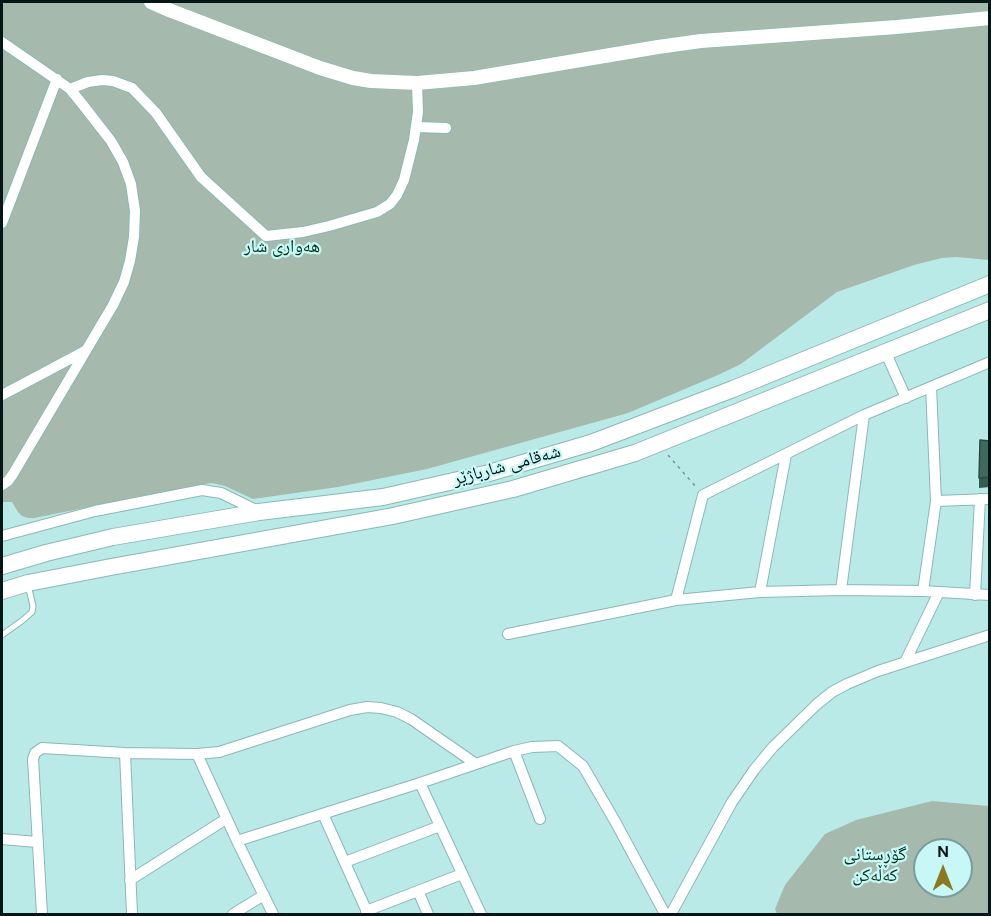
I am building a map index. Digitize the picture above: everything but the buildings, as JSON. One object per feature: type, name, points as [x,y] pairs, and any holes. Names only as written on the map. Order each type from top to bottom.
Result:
[{"type":"main road","name":"شەقامی شارباژێر","points":[[2,566],[93,541],[260,512],[382,497],[470,477],[591,443],[733,389],[990,284]]},
{"type":"main road","name":"شەقامی شارباژێر","points":[[2,591],[111,567],[393,516],[513,489],[635,453],[990,310]]},
{"type":"main road","points":[[470,477],[475,498]]},
{"type":"street","points":[[151,2],[320,68],[371,81],[417,83],[474,78],[701,41],[990,18]]},
{"type":"street","points":[[2,42],[70,89],[111,141],[123,162],[131,184],[135,211],[134,237],[124,282],[13,474],[2,485]]},
{"type":"street","points":[[2,223],[57,79]]},
{"type":"street","points":[[70,89],[88,82],[102,80],[113,81],[132,88],[156,112],[201,177],[266,236],[303,232],[329,226],[377,212],[390,204],[404,180],[414,140],[418,99],[417,83]]},
{"type":"street","points":[[416,127],[446,128]]},
{"type":"street","points":[[2,394],[85,350]]},
{"type":"street","points":[[885,351],[906,398]]},
{"type":"street","points":[[675,600],[703,495],[864,415],[990,362]]},
{"type":"street","points":[[923,591],[936,501],[931,387]]},
{"type":"street","points":[[841,590],[864,415]]},
{"type":"street","points":[[760,592],[786,455]]},
{"type":"street","points":[[2,536],[95,512],[202,490],[221,493],[260,512]]},
{"type":"street","points":[[936,501],[985,499],[978,541],[975,595]]},
{"type":"street","points":[[978,541],[990,541]]},
{"type":"street","points":[[508,634],[675,600],[760,592],[923,591],[990,595]]},
{"type":"street","points":[[905,662],[939,592]]},
{"type":"street","points":[[671,915],[732,802],[754,770],[795,724],[832,692],[847,684],[878,671],[990,635]]},
{"type":"street","points":[[42,915],[33,759],[35,753],[42,748],[125,753],[219,752],[350,710],[367,707],[397,712],[411,719],[476,764]]},
{"type":"street","points":[[237,841],[514,751],[532,747],[558,746],[583,766],[664,915]]},
{"type":"street","points":[[514,751],[540,819]]},
{"type":"street","points":[[125,753],[132,915]]},
{"type":"street","points":[[197,754],[273,915]]},
{"type":"street","points":[[420,783],[481,915]]},
{"type":"street","points":[[323,814],[367,913],[462,874]]},
{"type":"street","points":[[130,880],[226,819]]},
{"type":"street","points":[[345,862],[440,826]]},
{"type":"street","points":[[2,839],[37,842]]},
{"type":"street","points":[[418,891],[428,915]]},
{"type":"street","points":[[233,915],[264,895]]},
{"type":"lane","points":[[2,635],[32,612],[33,606],[28,584]]},
{"type":"path","points":[[658,443],[703,495]]},
{"type":"green space","name":"هەواری شار","points":[[2,2],[989,2],[989,260],[942,258],[914,265],[837,292],[741,364],[718,375],[628,413],[427,469],[338,487],[253,499],[225,486],[212,483],[28,518],[18,512],[12,502],[2,502]]},
{"type":"green space","name":"گۆڕستانی کەڵەکن","points":[[932,801],[989,806],[989,914],[777,914],[775,909],[785,885],[825,834],[856,820]]}]
